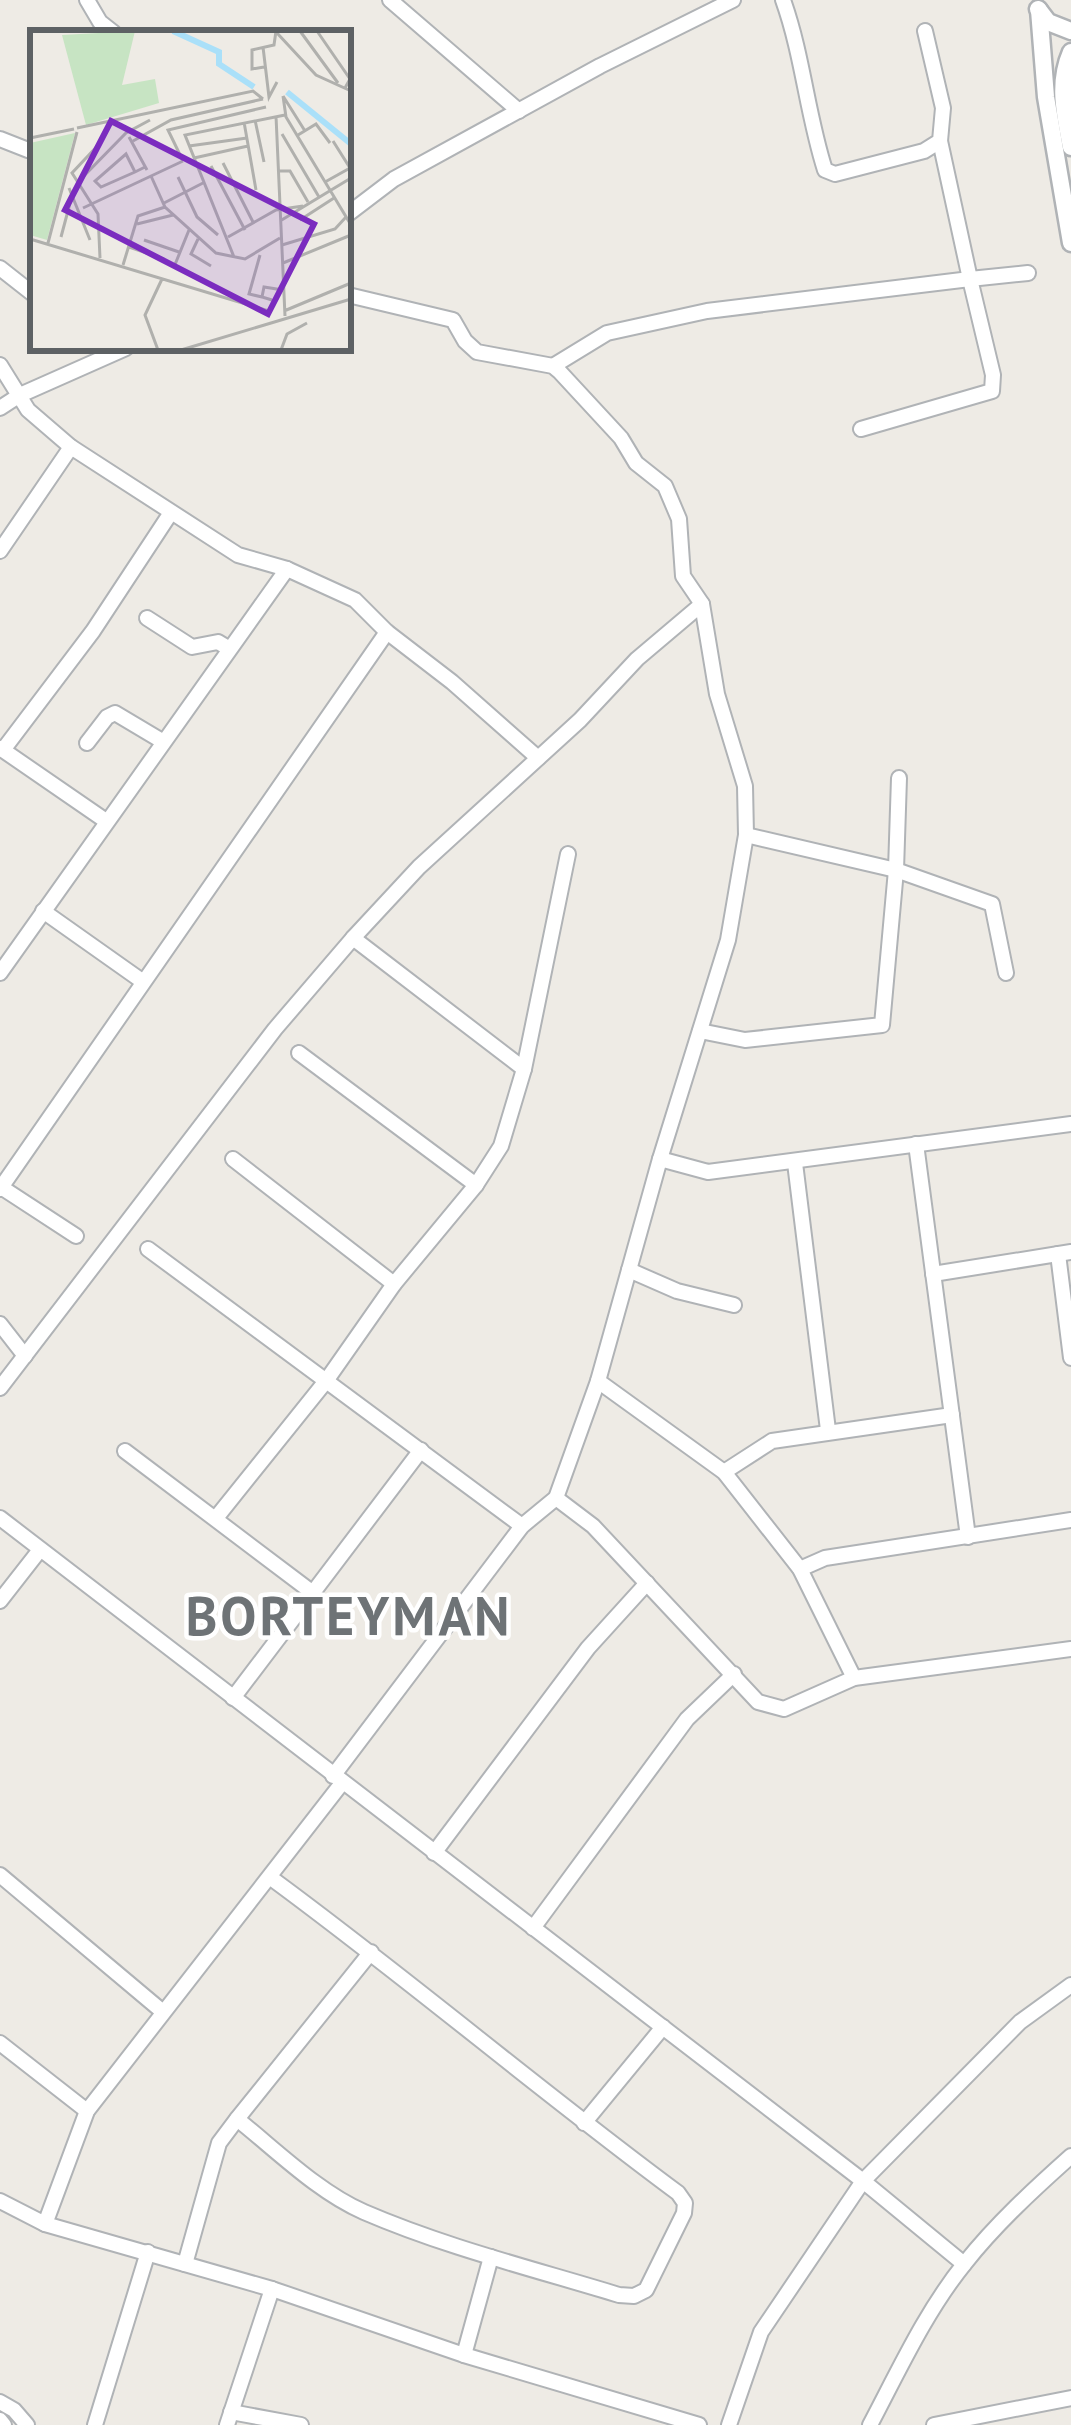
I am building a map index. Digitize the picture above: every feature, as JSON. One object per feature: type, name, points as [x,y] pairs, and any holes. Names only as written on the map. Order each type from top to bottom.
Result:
[{"type":"street","points":[[87,0],[110,30]]},
{"type":"street","points":[[390,0],[519,112]]},
{"type":"street","points":[[351,208],[394,179],[733,0]]},
{"type":"street","points":[[782,0],[825,170],[836,174],[924,151],[940,141]]},
{"type":"street","points":[[1037,5],[1055,26],[1071,31]]},
{"type":"street","points":[[1037,5],[1046,97],[1071,243]]},
{"type":"street","points":[[861,428],[992,391],[993,375],[940,141],[943,108],[925,31]]},
{"type":"street","points":[[1071,52],[1063,70],[1062,94],[1071,147]]},
{"type":"street","points":[[0,139],[28,150]]},
{"type":"street","points":[[0,268],[30,292]]},
{"type":"street","points":[[553,366],[607,333],[707,311],[1028,273]]},
{"type":"street","points":[[44,2224],[87,2111],[271,1878],[337,1779],[522,1526],[556,1498],[598,1381],[728,940],[746,835],[746,785],[718,694],[702,604],[683,576],[679,519],[664,486],[636,463],[621,438],[553,366],[490,357],[465,341],[453,320],[351,296]]},
{"type":"street","points":[[0,408],[119,351]]},
{"type":"street","points":[[0,365],[28,410],[71,447],[238,555],[287,568],[356,600],[538,758]]},
{"type":"street","points":[[0,551],[71,447]]},
{"type":"street","points":[[106,821],[1,749],[93,631],[170,514]]},
{"type":"street","points":[[0,973],[287,568]]},
{"type":"street","points":[[0,1388],[275,1030],[353,938],[419,866],[538,758],[637,659],[702,604]]},
{"type":"street","points":[[147,618],[192,647],[218,642],[228,648]]},
{"type":"street","points":[[76,1236],[1,1188],[388,632]]},
{"type":"street","points":[[87,743],[107,717],[116,713],[162,741]]},
{"type":"street","points":[[700,1030],[745,1040],[882,1024],[899,778]]},
{"type":"street","points":[[746,835],[896,870],[992,904],[1006,973]]},
{"type":"street","points":[[216,1518],[326,1381],[501,1146],[524,1070],[568,854]]},
{"type":"street","points":[[43,911],[142,981]]},
{"type":"street","points":[[353,938],[524,1070]]},
{"type":"street","points":[[299,1052],[476,1185]]},
{"type":"street","points":[[660,1159],[708,1172],[1071,1124]]},
{"type":"street","points":[[916,1144],[968,1537]]},
{"type":"street","points":[[233,1159],[394,1284]]},
{"type":"street","points":[[795,1163],[828,1430]]},
{"type":"street","points":[[148,1249],[522,1526]]},
{"type":"street","points":[[933,1274],[1065,1253],[1071,1358]]},
{"type":"street","points":[[629,1270],[677,1291],[734,1305]]},
{"type":"street","points":[[0,1324],[25,1356]]},
{"type":"street","points":[[598,1381],[724,1472],[800,1569],[854,1678]]},
{"type":"street","points":[[724,1472],[772,1441],[952,1415]]},
{"type":"street","points":[[233,1698],[421,1450]]},
{"type":"street","points":[[124,1451],[313,1593]]},
{"type":"street","points":[[556,1498],[593,1526],[758,1702],[784,1709],[854,1678],[1071,1649]]},
{"type":"street","points":[[0,1518],[863,2181],[964,2264]]},
{"type":"street","points":[[800,1569],[825,1558],[1071,1520]]},
{"type":"street","points":[[0,1601],[39,1550]]},
{"type":"street","points":[[434,1853],[588,1648],[647,1583]]},
{"type":"street","points":[[533,1928],[688,1719],[734,1674]]},
{"type":"street","points":[[0,1875],[164,2012]]},
{"type":"street","points":[[237,2119],[361,2211],[619,2295],[634,2296],[646,2290],[684,2213],[685,2203],[678,2193],[271,1878]]},
{"type":"street","points":[[184,2264],[219,2143],[371,1952]]},
{"type":"street","points":[[729,2425],[760,2332],[863,2181],[1020,2022],[1071,1985]]},
{"type":"street","points":[[584,2123],[663,2027]]},
{"type":"street","points":[[0,2043],[87,2111]]},
{"type":"street","points":[[870,2425],[918,2335],[964,2264],[1071,2156]]},
{"type":"street","points":[[0,2201],[44,2224],[272,2289],[464,2355],[699,2425]]},
{"type":"street","points":[[94,2425],[148,2252]]},
{"type":"street","points":[[464,2355],[491,2257]]},
{"type":"street","points":[[272,2289],[229,2419],[301,2425]]},
{"type":"street","points":[[934,2425],[1071,2398]]},
{"type":"street","points":[[0,2402],[27,2425]]},
{"type":"district","name":"BORTEYMAN","points":[[349,1615]]}]
